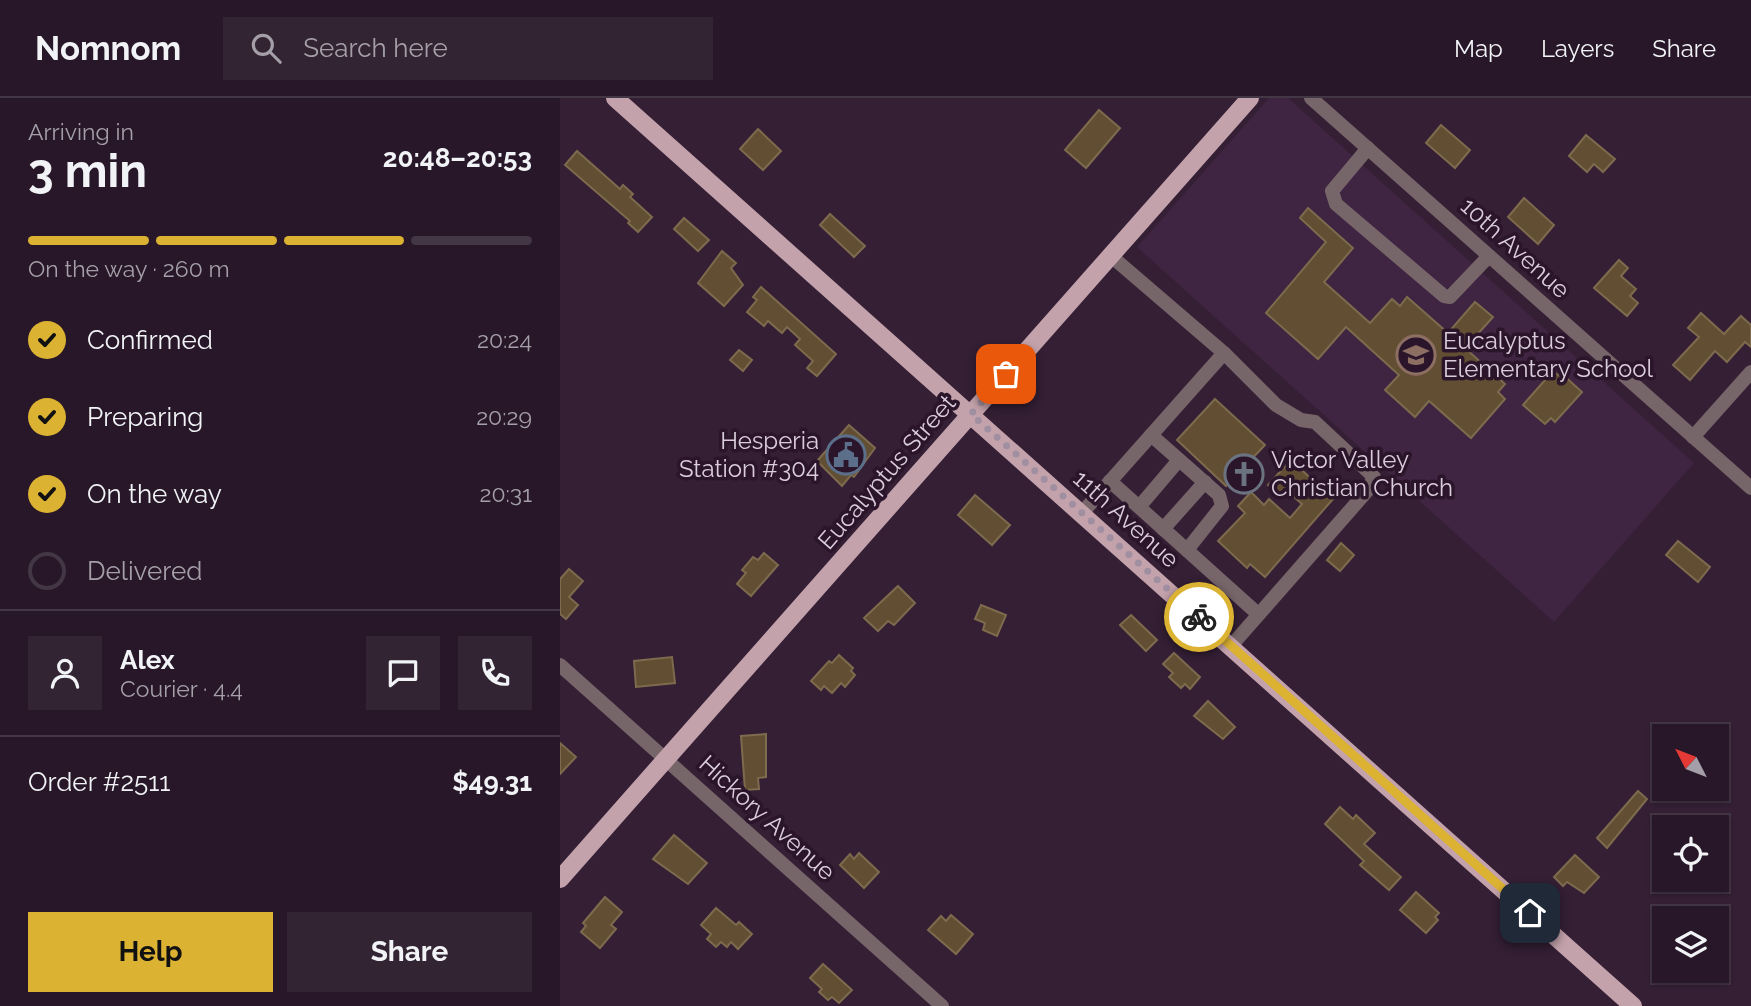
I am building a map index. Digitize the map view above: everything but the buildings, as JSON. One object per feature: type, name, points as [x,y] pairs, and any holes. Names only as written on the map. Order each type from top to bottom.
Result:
[{"type":"main road","name":"11th Avenue","points":[[615,98],[1633,1006]]},
{"type":"main road","name":"Eucalyptus Street","points":[[560,879],[1250,98]]},
{"type":"street","name":"10th Avenue","points":[[1311,98],[1751,488]]},
{"type":"street","points":[[1368,148],[1332,191],[1336,204],[1444,296],[1450,297],[1461,289],[1489,256]]},
{"type":"street","points":[[1111,256],[1224,353],[1276,405],[1301,420],[1315,422],[1374,477],[1367,491],[1231,646]]},
{"type":"street","points":[[1082,513],[1224,353]]},
{"type":"street","points":[[1693,437],[1751,372]]},
{"type":"street","points":[[1151,435],[1219,495],[1222,506],[1187,550]]},
{"type":"street","points":[[1139,507],[1179,460]]},
{"type":"street","points":[[1110,481],[1258,614]]},
{"type":"street","points":[[1163,528],[1205,482]]},
{"type":"street","name":"Hickory Avenue","points":[[560,665],[942,1006]]},
{"type":"shaded area","name":"Eucalyptus Elementary School","points":[[1269,98],[1288,98],[1694,463],[1554,622],[1137,247]]},
{"type":"way so far","points":[[1006,374],[971,414],[1199,617]]},
{"type":"place","name":"Eucalyptus Elementary School","points":[[1416,355]]},
{"type":"place","name":"Hesperia Station #304","points":[[846,455]]},
{"type":"place","name":"Victor Valley Christian Church","points":[[1244,474]]},
{"type":"route","points":[[1199,617],[1530,913]]}]
